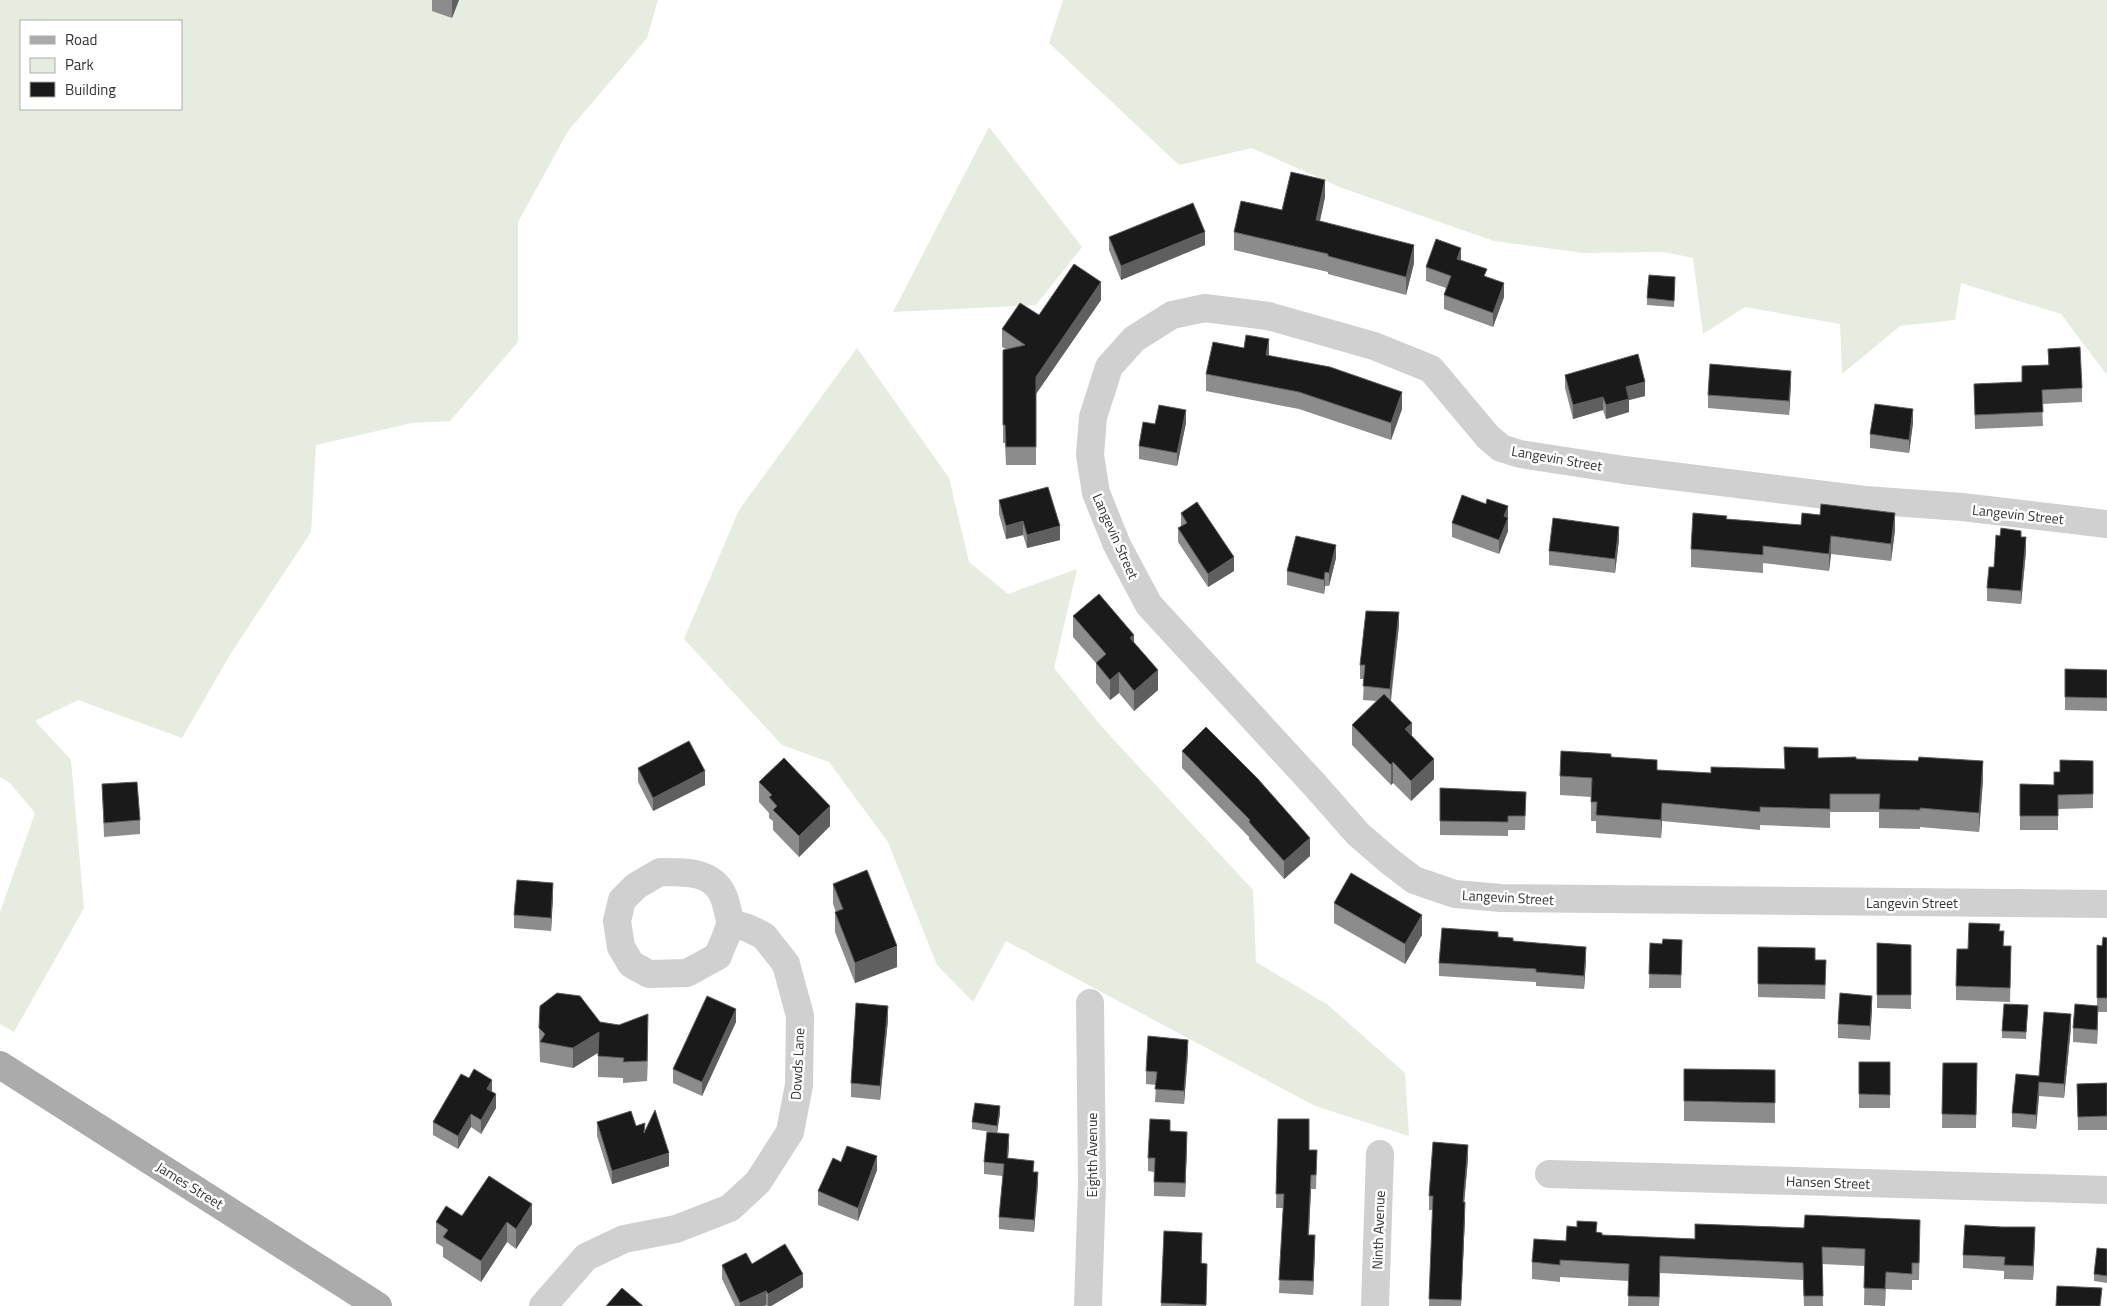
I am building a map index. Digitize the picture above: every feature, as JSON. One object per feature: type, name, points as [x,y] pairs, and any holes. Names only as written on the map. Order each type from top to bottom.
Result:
[{"type":"main road","name":"James Street","points":[[0,1065],[378,1306]]},
{"type":"street","name":"Langevin Street","points":[[2107,524],[1962,507],[1864,500],[1624,470],[1520,454],[1501,448],[1488,437],[1431,369],[1374,346],[1268,316],[1205,308],[1172,315],[1134,339],[1109,367],[1093,416],[1090,454],[1096,493],[1117,545],[1149,605],[1358,834],[1414,880],[1455,894],[1501,898],[2107,904]]},
{"type":"street","name":"Dowds Lane","points":[[543,1306],[586,1257],[624,1239],[676,1229],[730,1208],[758,1182],[790,1132],[799,1085],[800,1016],[786,964],[764,936],[748,928],[730,923]]},
{"type":"street","name":"Eighth Avenue","points":[[1088,1306],[1092,1184],[1090,1003]]},
{"type":"street","name":"Ninth Avenue","points":[[1375,1306],[1380,1154]]},
{"type":"street","name":"Hansen Street","points":[[1549,1174],[2107,1190]]},
{"type":"green space","points":[[0,0],[658,0],[647,38],[568,131],[518,222],[518,342],[450,421],[412,423],[316,445],[311,532],[231,653],[182,738],[78,700],[35,721],[71,760],[84,908],[14,1032],[0,1024],[0,912],[35,813],[9,782],[0,777]]},
{"type":"green space","points":[[1063,0],[2107,0],[2107,375],[2061,314],[1961,283],[1955,320],[1900,326],[1842,374],[1840,324],[1745,307],[1703,334],[1693,258],[1664,252],[1584,253],[1494,241],[1342,188],[1252,148],[1179,165],[1049,43]]},
{"type":"green space","points":[[989,127],[1082,247],[1036,305],[893,312]]},
{"type":"green space","points":[[857,348],[949,478],[969,562],[1008,594],[1077,569],[1054,668],[1102,727],[1253,890],[1256,962],[1328,1005],[1405,1073],[1409,1136],[1315,1106],[1006,941],[973,1002],[937,965],[888,842],[829,762],[782,745],[684,639],[739,510]]},
{"type":"building","points":[[1291,172],[1325,180],[1316,220],[1414,245],[1406,277],[1328,256],[1328,254],[1234,232],[1241,201],[1282,210]]},
{"type":"building","points":[[1193,203],[1205,232],[1121,266],[1109,237]]},
{"type":"building","points":[[1436,239],[1461,248],[1457,259],[1487,269],[1484,276],[1504,283],[1493,313],[1444,295],[1451,276],[1426,267]]},
{"type":"building","points":[[1074,264],[1101,282],[1036,377],[1036,447],[1006,447],[1005,425],[1003,425],[1003,350],[1025,345],[1002,329],[1020,303],[1039,315]]},
{"type":"building","points":[[1649,275],[1675,277],[1674,301],[1647,298]]},
{"type":"building","points":[[1246,335],[1269,339],[1266,355],[1330,367],[1402,392],[1391,423],[1299,392],[1206,374],[1213,342],[1244,348]]},
{"type":"building","points":[[2080,347],[2082,388],[2042,390],[2043,412],[1975,415],[1974,384],[2022,382],[2022,366],[2049,365],[2048,349]]},
{"type":"building","points":[[1638,354],[1645,382],[1626,387],[1629,399],[1606,405],[1603,397],[1573,405],[1565,375]]},
{"type":"building","points":[[1710,364],[1791,371],[1789,401],[1708,395]]},
{"type":"building","points":[[1875,404],[1913,409],[1909,440],[1870,434]]},
{"type":"building","points":[[1159,405],[1186,410],[1177,453],[1139,446],[1143,422],[1155,424]]},
{"type":"building","points":[[1048,487],[1060,526],[1027,535],[1023,521],[1006,526],[999,500]]},
{"type":"building","points":[[1462,495],[1486,504],[1487,499],[1508,506],[1504,516],[1508,518],[1499,540],[1452,523]]},
{"type":"building","points":[[1197,502],[1234,557],[1208,574],[1178,528],[1187,523],[1181,513]]},
{"type":"building","points":[[1821,504],[1895,513],[1891,544],[1831,536],[1829,554],[1763,546],[1763,555],[1691,549],[1693,513],[1727,516],[1726,519],[1801,525],[1802,513],[1820,515]]},
{"type":"building","points":[[1553,518],[1619,527],[1615,559],[1549,551]]},
{"type":"building","points":[[2001,528],[2021,531],[2021,537],[2026,537],[2021,591],[1987,588],[1989,567],[1994,567],[1996,535],[2000,536]]},
{"type":"building","points":[[1296,536],[1336,545],[1329,573],[1325,572],[1324,580],[1287,571]]},
{"type":"building","points":[[1099,594],[1134,635],[1130,638],[1158,670],[1134,691],[1119,672],[1110,680],[1096,663],[1106,654],[1073,616]]},
{"type":"building","points":[[1366,611],[1399,612],[1390,689],[1363,686],[1365,665],[1360,665]]},
{"type":"building","points":[[2065,669],[2107,670],[2107,698],[2065,697]]},
{"type":"building","points":[[1384,694],[1412,723],[1405,729],[1434,759],[1411,781],[1393,762],[1391,765],[1352,725]]},
{"type":"building","points":[[1206,727],[1258,779],[1310,838],[1284,861],[1249,822],[1250,820],[1182,751]]},
{"type":"building","points":[[689,741],[705,771],[653,798],[638,768]]},
{"type":"building","points":[[1784,747],[1818,748],[1818,758],[1856,757],[1856,759],[1918,761],[1919,757],[1983,761],[1979,813],[1920,808],[1920,810],[1879,809],[1880,794],[1830,794],[1830,809],[1760,807],[1760,812],[1662,803],[1661,820],[1596,815],[1597,802],[1591,802],[1592,778],[1560,776],[1561,751],[1611,754],[1611,757],[1657,760],[1657,770],[1711,773],[1711,767],[1785,769]]},
{"type":"building","points":[[784,758],[830,806],[799,836],[773,810],[777,806],[769,797],[772,795],[759,782]]},
{"type":"building","points":[[2060,760],[2093,761],[2093,794],[2058,795],[2058,816],[2020,816],[2020,784],[2054,785],[2054,772],[2060,772]]},
{"type":"building","points":[[137,782],[140,820],[104,823],[102,784]]},
{"type":"building","points":[[1440,788],[1526,792],[1525,816],[1508,816],[1508,822],[1440,821]]},
{"type":"building","points":[[867,870],[897,946],[855,963],[835,912],[843,909],[833,884]]},
{"type":"building","points":[[1351,873],[1422,915],[1405,944],[1334,903]]},
{"type":"building","points":[[517,880],[553,883],[551,918],[514,915]]},
{"type":"building","points":[[1969,923],[2000,924],[1999,931],[2004,931],[2003,946],[2011,946],[2010,988],[1956,986],[1957,949],[1968,949]]},
{"type":"building","points":[[1442,928],[1498,932],[1498,937],[1513,938],[1513,941],[1586,947],[1584,976],[1536,972],[1536,969],[1439,963]]},
{"type":"building","points":[[2103,937],[2107,938],[2107,998],[2097,998],[2097,945],[2102,946]]},
{"type":"building","points":[[1663,939],[1682,940],[1681,975],[1649,974],[1650,943],[1662,944]]},
{"type":"building","points":[[1877,943],[1911,945],[1911,995],[1877,995]]},
{"type":"building","points":[[1758,947],[1815,948],[1815,960],[1826,960],[1825,985],[1758,984]]},
{"type":"building","points":[[557,993],[580,996],[600,1022],[619,1025],[648,1014],[647,1061],[623,1062],[624,1058],[598,1056],[599,1032],[573,1048],[540,1042],[545,1034],[539,1028],[540,1006]]},
{"type":"building","points":[[1840,993],[1872,996],[1870,1026],[1838,1024]]},
{"type":"building","points":[[707,996],[736,1009],[702,1082],[673,1069]]},
{"type":"building","points":[[856,1003],[888,1006],[880,1086],[851,1083]]},
{"type":"building","points":[[2004,1004],[2028,1005],[2026,1032],[2002,1031]]},
{"type":"building","points":[[2075,1004],[2098,1006],[2097,1030],[2073,1028]]},
{"type":"building","points":[[2044,1012],[2071,1014],[2064,1084],[2039,1082],[2036,1115],[2012,1113],[2016,1074],[2039,1076]]},
{"type":"building","points":[[1148,1036],[1188,1040],[1184,1091],[1155,1089],[1157,1072],[1146,1071]]},
{"type":"building","points":[[1859,1062],[1890,1062],[1890,1095],[1859,1094]]},
{"type":"building","points":[[1943,1063],[1977,1063],[1976,1115],[1942,1114]]},
{"type":"building","points":[[474,1069],[492,1080],[487,1089],[496,1094],[481,1120],[471,1114],[458,1136],[433,1122],[461,1074],[469,1078]]},
{"type":"building","points":[[1684,1069],[1775,1070],[1775,1103],[1684,1101]]},
{"type":"building","points":[[2107,1083],[2107,1116],[2078,1117],[2077,1084]]},
{"type":"building","points":[[975,1103],[1000,1106],[997,1126],[972,1122]]},
{"type":"building","points":[[655,1110],[669,1153],[612,1171],[597,1122],[631,1111],[636,1126],[645,1123],[644,1133]]},
{"type":"building","points":[[1150,1119],[1170,1120],[1170,1131],[1187,1132],[1185,1183],[1154,1182],[1155,1158],[1148,1158]]},
{"type":"building","points":[[1278,1119],[1309,1119],[1309,1150],[1317,1150],[1316,1175],[1311,1175],[1308,1235],[1315,1235],[1313,1281],[1279,1280],[1284,1194],[1276,1194]]},
{"type":"building","points":[[987,1132],[1009,1134],[1007,1158],[1034,1161],[1033,1172],[1038,1172],[1034,1220],[999,1217],[1004,1164],[984,1162]]},
{"type":"building","points":[[1433,1142],[1468,1145],[1463,1202],[1465,1202],[1461,1300],[1429,1299],[1433,1196],[1429,1196]]},
{"type":"building","points":[[847,1146],[877,1156],[858,1208],[818,1191],[833,1158],[841,1162]]},
{"type":"building","points":[[489,1176],[532,1204],[516,1229],[507,1222],[481,1261],[443,1237],[448,1230],[436,1222],[446,1206],[462,1216]]},
{"type":"building","points":[[1805,1215],[1920,1220],[1919,1263],[1912,1263],[1912,1274],[1886,1272],[1885,1289],[1864,1288],[1865,1249],[1822,1247],[1823,1296],[1804,1296],[1803,1263],[1660,1256],[1659,1297],[1628,1296],[1629,1264],[1560,1260],[1560,1265],[1532,1262],[1534,1239],[1566,1241],[1567,1226],[1577,1227],[1577,1221],[1597,1222],[1596,1232],[1602,1233],[1602,1235],[1695,1239],[1695,1224],[1804,1228]]},
{"type":"building","points":[[1965,1225],[2035,1227],[2033,1266],[2004,1265],[2005,1257],[1963,1255]]},
{"type":"building","points":[[1164,1231],[1202,1233],[1201,1263],[1207,1264],[1206,1305],[1161,1303]]},
{"type":"building","points":[[785,1244],[803,1274],[768,1294],[766,1291],[740,1303],[722,1265],[746,1253],[752,1264]]},
{"type":"building","points":[[2097,1248],[2107,1249],[2107,1276],[2094,1274]]},
{"type":"building","points":[[2057,1286],[2102,1288],[2100,1306],[2056,1306]]},
{"type":"building","points":[[622,1288],[643,1306],[606,1306]]}]
